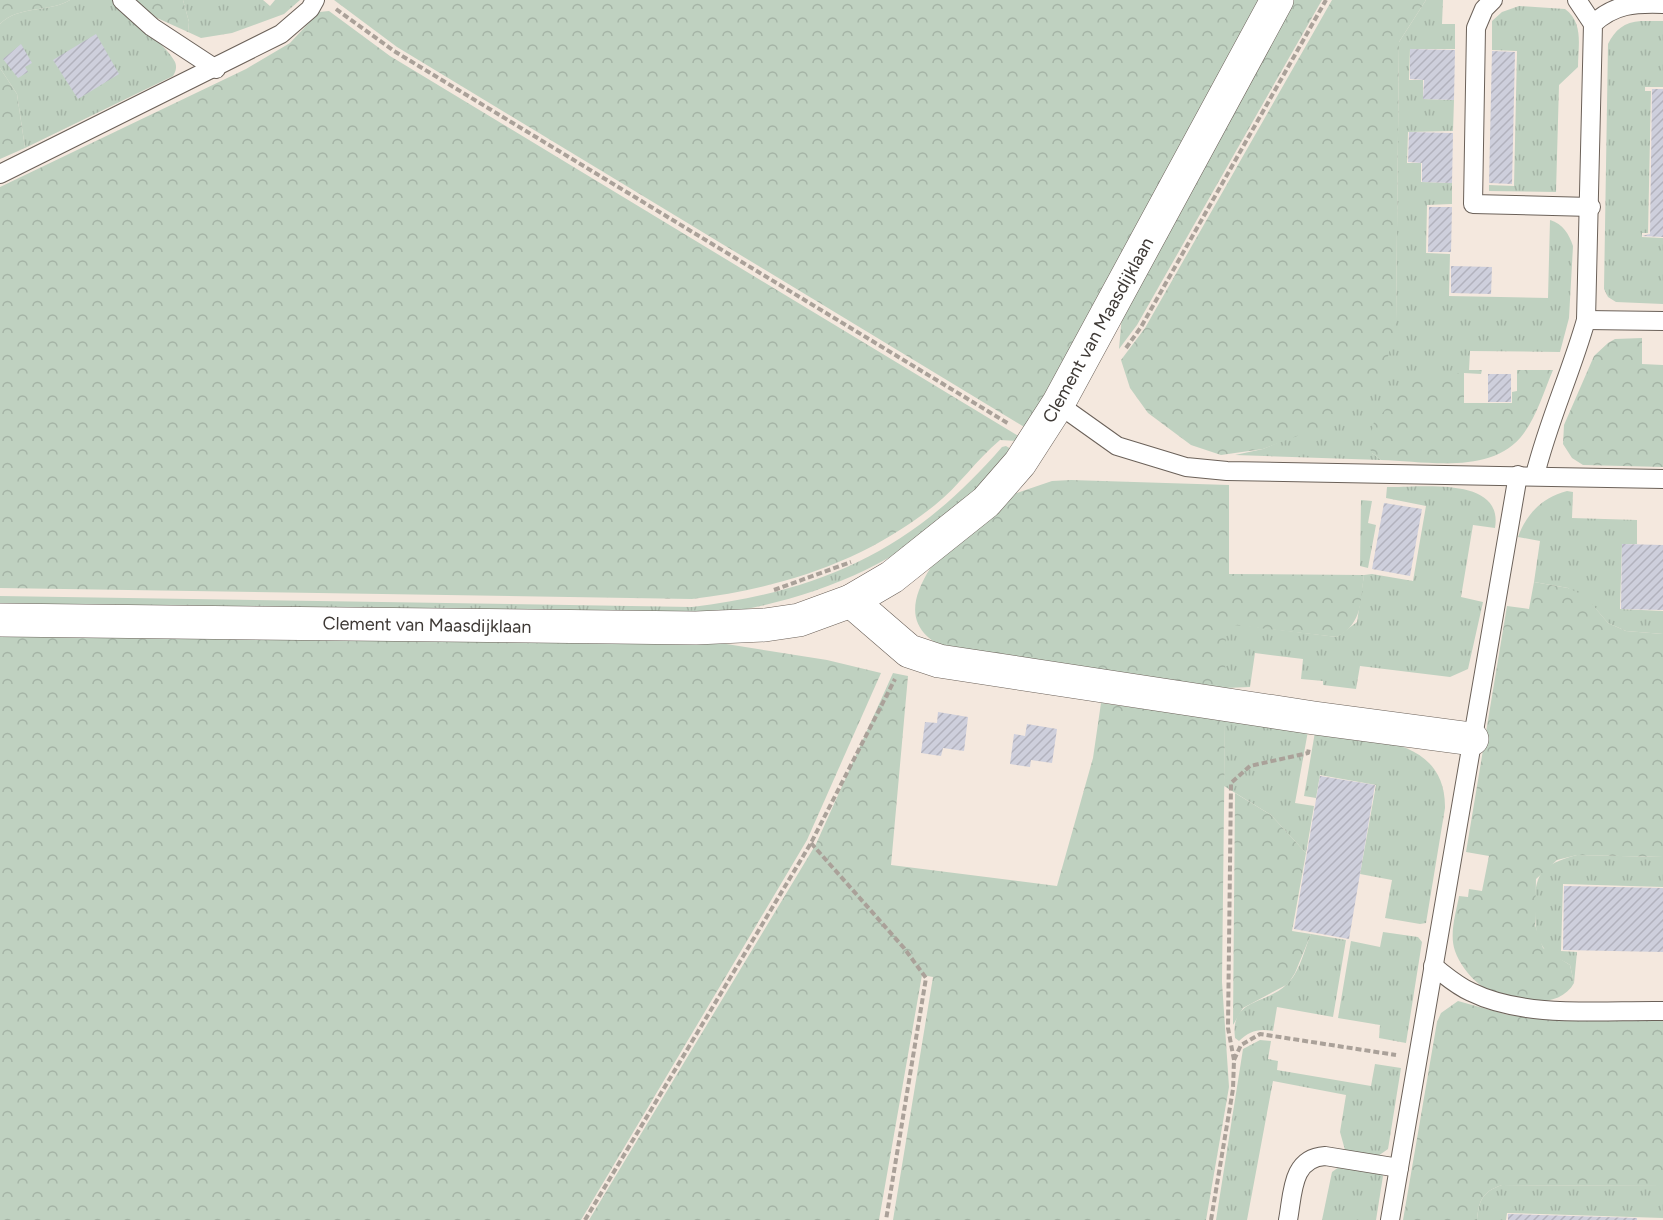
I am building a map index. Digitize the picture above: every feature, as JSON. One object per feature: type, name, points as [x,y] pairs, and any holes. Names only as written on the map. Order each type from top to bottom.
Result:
[{"type":"street","name":"Clement van Maasdijklaan","points":[[0,620],[696,628],[765,625],[799,620],[851,602],[892,577],[986,502],[1036,441],[1276,0]]},
{"type":"street","points":[[851,602],[909,651],[939,661],[1314,718],[1472,738]]},
{"type":"lane","points":[[122,0],[152,27],[216,69]]},
{"type":"lane","points":[[1493,0],[1484,9],[1476,28],[1473,204],[1591,207]]},
{"type":"lane","points":[[1390,1220],[1472,738],[1526,475],[1569,372],[1586,320],[1591,207],[1593,24],[1577,0]]},
{"type":"lane","points":[[0,174],[216,69],[281,34],[310,9],[323,3]]},
{"type":"lane","points":[[1593,24],[1605,12],[1618,7],[1635,3],[1663,4]]},
{"type":"lane","points":[[1586,320],[1663,321]]},
{"type":"lane","points":[[1058,404],[1117,446],[1186,467],[1227,471],[1663,479]]},
{"type":"lane","points":[[1433,966],[1471,992],[1510,1006],[1537,1009],[1663,1011]]},
{"type":"lane","points":[[1288,1220],[1296,1172],[1313,1156],[1325,1155],[1399,1168]]},
{"type":"path","points":[[1123,352],[1141,327],[1326,0]]},
{"type":"path","points":[[323,3],[394,51],[1036,441]]},
{"type":"path","points":[[768,591],[820,575],[858,558]]},
{"type":"path","points":[[585,1220],[811,843],[909,651]]},
{"type":"path","points":[[1211,1220],[1233,1089],[1234,1060],[1228,1028],[1231,783],[1250,766],[1308,753],[1314,718]]},
{"type":"path","points":[[811,843],[904,948],[926,978],[886,1220]]},
{"type":"path","points":[[1234,1060],[1240,1045],[1260,1034],[1417,1058]]},
{"type":"green space","points":[[0,0],[70,0],[52,7],[16,14],[0,24]]},
{"type":"green space","points":[[70,0],[112,0],[164,47],[175,62],[175,71],[173,76],[25,148],[17,94],[0,68],[0,24],[16,14],[52,7]]},
{"type":"green space","points":[[134,0],[183,0],[189,22],[188,32],[157,18]]},
{"type":"green space","points":[[183,0],[263,0],[270,6],[275,0],[300,0],[284,14],[232,33],[201,38],[188,32],[189,22]]},
{"type":"green space","points":[[334,0],[1263,0],[1026,428],[397,47]]},
{"type":"green space","points":[[1293,0],[1322,0],[1137,325],[1119,349],[1122,315]]},
{"type":"green space","points":[[1332,0],[1426,0],[1399,42],[1396,322],[1384,374],[1357,404],[1321,427],[1263,449],[1221,455],[1191,445],[1148,413],[1130,388],[1121,360],[1145,328]]},
{"type":"green space","points":[[1426,0],[1443,0],[1442,24],[1455,24],[1455,49],[1410,49],[1409,80],[1423,80],[1423,99],[1454,100],[1453,131],[1408,132],[1407,163],[1421,163],[1421,182],[1452,183],[1452,204],[1427,205],[1426,253],[1450,254],[1449,296],[1548,298],[1550,220],[1559,224],[1573,246],[1569,318],[1560,352],[1470,351],[1469,370],[1482,370],[1481,374],[1464,373],[1372,453],[1381,460],[1235,455],[1263,449],[1284,440],[1396,322],[1399,42]]},
{"type":"green space","points":[[1519,6],[1565,9],[1575,21],[1579,35],[1578,67],[1559,85],[1556,192],[1489,191],[1489,185],[1514,186],[1517,51],[1492,50],[1492,21],[1502,12]]},
{"type":"green space","points":[[329,11],[390,56],[1020,437],[1017,441],[1000,440],[935,505],[908,525],[850,557],[758,588],[692,599],[0,588],[0,187],[246,69],[290,43],[319,12]]},
{"type":"green space","points":[[1641,21],[1663,21],[1663,87],[1645,87],[1645,91],[1651,91],[1648,233],[1642,233],[1642,237],[1663,238],[1663,304],[1616,302],[1608,297],[1604,289],[1608,44],[1621,28]]},
{"type":"green space","points":[[0,68],[17,94],[25,148],[0,159]]},
{"type":"green space","points":[[1642,338],[1642,364],[1663,365],[1663,467],[1583,465],[1572,458],[1563,444],[1564,425],[1594,356],[1615,339]]},
{"type":"green space","points":[[1517,370],[1553,370],[1533,419],[1511,447],[1495,456],[1458,463],[1381,460],[1372,453],[1368,445],[1374,422],[1412,380],[1430,375],[1464,373],[1464,403],[1512,403],[1512,392],[1517,391]]},
{"type":"green space","points":[[1006,446],[1011,449],[976,491],[921,538],[891,556],[829,586],[762,606],[726,613],[0,607],[0,596],[692,607],[740,600],[784,590],[864,559],[900,538],[935,513],[969,483],[1002,447]]},
{"type":"green space","points":[[1052,481],[1229,485],[1229,574],[1364,575],[1361,603],[1356,618],[1352,625],[1337,637],[1226,624],[1225,688],[962,654],[945,648],[923,632],[917,622],[915,610],[922,583],[931,567],[1011,495]]},
{"type":"green space","points":[[1387,487],[1456,488],[1473,492],[1486,499],[1494,511],[1495,528],[1473,525],[1461,597],[1483,602],[1468,669],[1450,677],[1360,666],[1356,689],[1323,685],[1323,681],[1301,679],[1303,659],[1255,653],[1250,687],[1225,688],[1225,623],[1337,637],[1357,622],[1364,575],[1372,574],[1413,581],[1426,506],[1386,498]]},
{"type":"green space","points":[[1567,491],[1573,492],[1572,518],[1637,520],[1637,544],[1622,544],[1620,609],[1663,611],[1663,634],[1626,631],[1608,623],[1595,608],[1568,588],[1534,582],[1540,541],[1518,537],[1536,508],[1550,498]]},
{"type":"green space","points":[[1361,500],[1372,501],[1368,523],[1376,525],[1368,568],[1360,566]]},
{"type":"green space","points":[[1534,582],[1568,588],[1585,596],[1608,623],[1626,631],[1663,634],[1663,857],[1577,855],[1557,860],[1536,879],[1535,925],[1543,948],[1570,965],[1574,983],[1556,998],[1530,1002],[1502,996],[1479,984],[1459,960],[1453,938],[1459,896],[1468,897],[1469,889],[1482,891],[1489,856],[1466,852],[1507,606],[1529,609]]},
{"type":"green space","points":[[0,632],[695,639],[827,660],[881,673],[807,840],[581,1220],[0,1220]]},
{"type":"green space","points":[[893,673],[908,676],[891,865],[1057,886],[1093,758],[1101,703],[1225,720],[1222,982],[1229,1087],[1206,1220],[893,1220],[933,977],[922,975],[879,1220],[589,1220],[816,844]]},
{"type":"green space","points":[[1225,720],[1308,731],[1295,803],[1314,806],[1306,853],[1271,815],[1224,786]]},
{"type":"green space","points":[[1315,732],[1379,740],[1400,746],[1418,754],[1432,767],[1442,784],[1445,808],[1426,923],[1385,918],[1392,880],[1360,874],[1376,785],[1320,775],[1316,798],[1304,796]]},
{"type":"green space","points":[[1235,793],[1271,815],[1306,853],[1292,931],[1311,934],[1288,984],[1243,1008],[1233,1025]]},
{"type":"green space","points":[[1577,855],[1663,857],[1663,887],[1563,884],[1561,951],[1577,952],[1574,983],[1570,965],[1548,953],[1541,943],[1537,934],[1535,898],[1538,880],[1547,867]]},
{"type":"green space","points":[[1383,932],[1418,937],[1422,942],[1406,1043],[1379,1038],[1380,1025],[1338,1018],[1351,941],[1380,947]]},
{"type":"green space","points":[[1311,934],[1346,940],[1333,1017],[1277,1007],[1273,1031],[1254,1031],[1239,1041],[1235,1038],[1238,1016],[1243,1009],[1278,991],[1291,980]]},
{"type":"green space","points":[[1458,1001],[1508,1015],[1538,1018],[1663,1020],[1663,1186],[1502,1185],[1490,1191],[1483,1198],[1477,1220],[1403,1220],[1437,1022],[1441,1013]]},
{"type":"green space","points":[[1260,1040],[1271,1041],[1268,1059],[1278,1061],[1277,1070],[1371,1086],[1375,1064],[1401,1068],[1388,1149],[1378,1156],[1350,1153],[1345,1150],[1340,1132],[1346,1095],[1273,1081],[1247,1220],[1216,1220],[1243,1049]]},
{"type":"green space","points":[[1339,1167],[1380,1173],[1383,1176],[1376,1220],[1322,1220],[1332,1172]]},
{"type":"green space","points":[[1502,1185],[1663,1186],[1663,1218],[1507,1213],[1506,1220],[1477,1220],[1483,1198],[1490,1191]]},
{"type":"building","points":[[96,34],[119,74],[78,99],[53,60]]},
{"type":"building","points":[[21,44],[32,63],[25,67],[28,72],[18,78],[3,59]]},
{"type":"building","points":[[1410,49],[1455,50],[1454,100],[1423,99],[1424,80],[1410,79]]},
{"type":"building","points":[[1492,51],[1515,52],[1512,184],[1489,183]]},
{"type":"building","points":[[1652,89],[1663,89],[1663,237],[1642,236],[1650,234]]},
{"type":"building","points":[[1409,132],[1453,133],[1452,183],[1422,182],[1422,163],[1408,162]]},
{"type":"building","points":[[1429,207],[1452,207],[1451,252],[1428,252]]},
{"type":"building","points":[[1451,266],[1492,267],[1491,294],[1451,293]]},
{"type":"building","points":[[1488,374],[1511,374],[1511,402],[1488,402]]},
{"type":"building","points":[[1384,503],[1422,509],[1410,576],[1372,569]]},
{"type":"building","points":[[1622,544],[1663,545],[1663,610],[1621,609]]},
{"type":"building","points":[[938,712],[968,717],[964,751],[943,748],[941,756],[921,753],[925,722],[937,723]]},
{"type":"building","points":[[1027,724],[1057,729],[1052,763],[1031,760],[1030,767],[1010,764],[1014,734],[1025,736]]},
{"type":"building","points":[[1320,776],[1375,785],[1349,939],[1294,929]]},
{"type":"building","points":[[1564,886],[1663,888],[1663,952],[1563,950]]},
{"type":"building","points":[[1508,1214],[1637,1218],[1637,1220],[1508,1220]]}]
